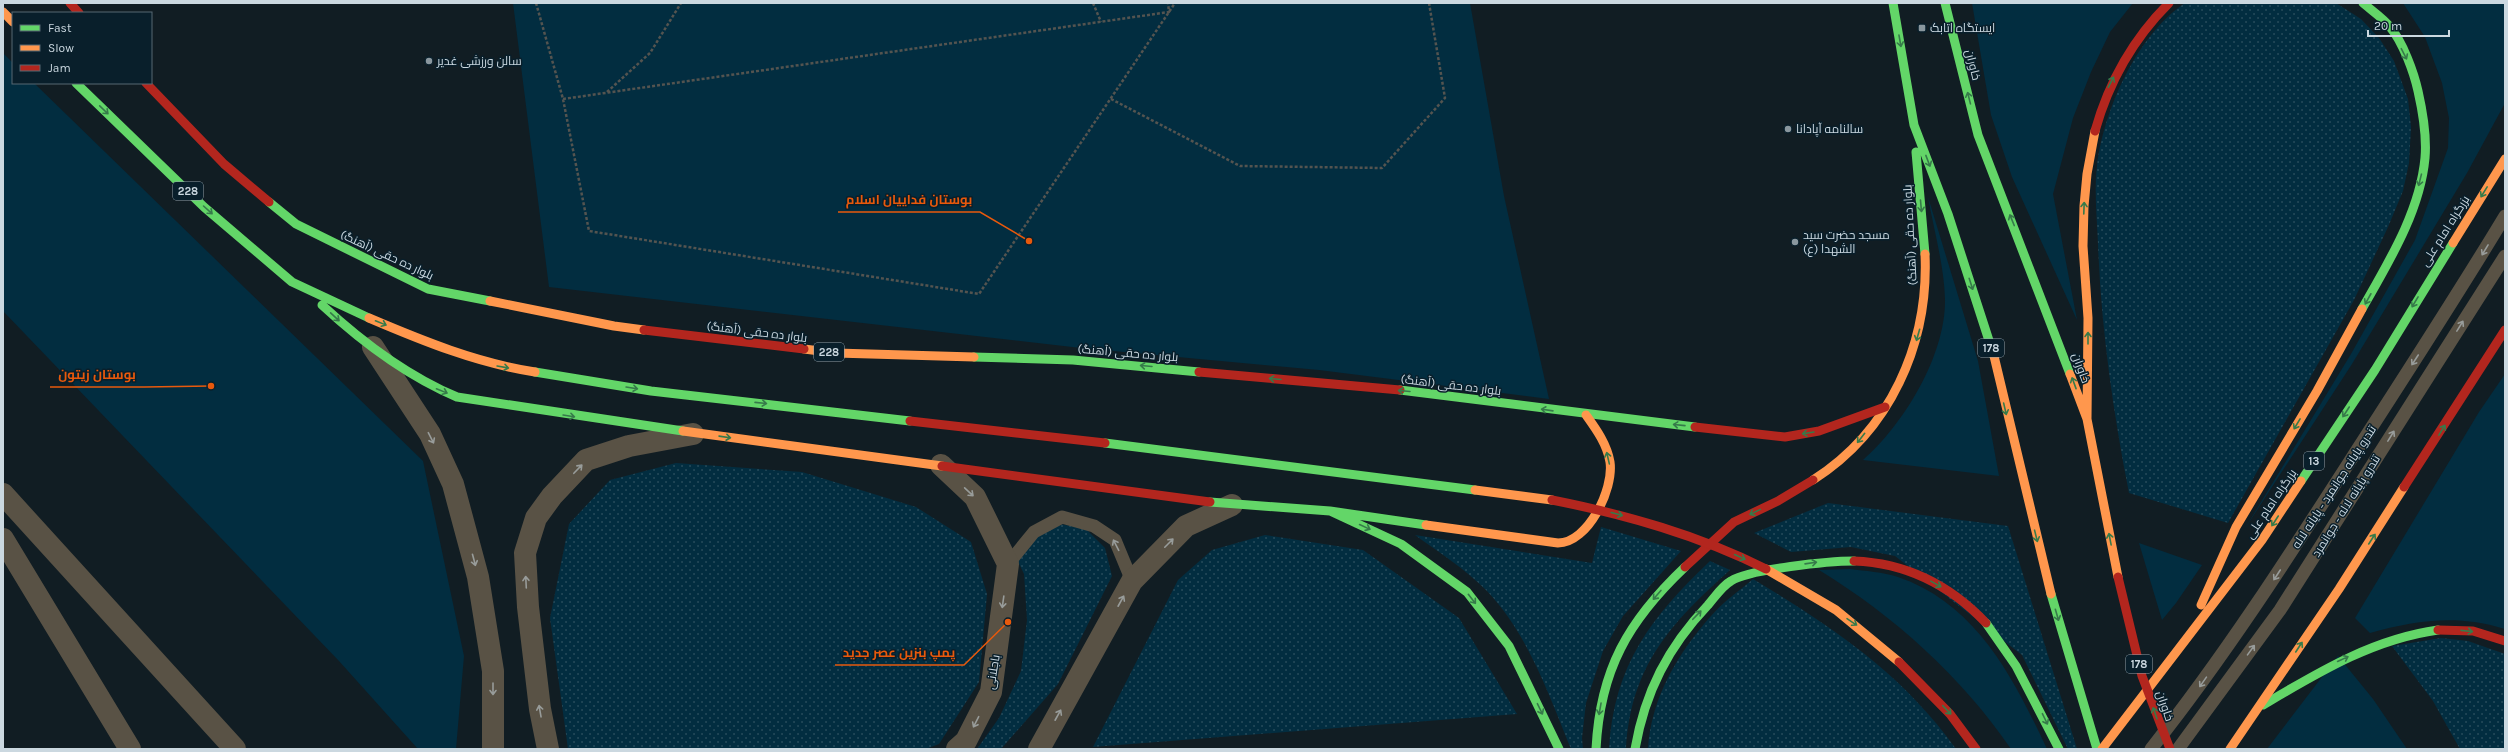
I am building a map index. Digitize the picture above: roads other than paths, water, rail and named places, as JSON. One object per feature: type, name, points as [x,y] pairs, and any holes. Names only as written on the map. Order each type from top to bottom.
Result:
[{"type":"main road","points":[[70,3],[78,12]]},
{"type":"main road","name":"178","points":[[1893,3],[1914,125],[1948,214],[1992,349],[2046,578],[2096,749]]},
{"type":"main road","name":"خاوران","points":[[1945,3],[1978,135],[2087,419],[2118,577],[2142,676],[2170,749]]},
{"type":"main road","points":[[2087,419],[2088,304],[2083,238],[2085,183],[2097,121],[2108,88],[2118,68],[2139,35],[2169,3]]},
{"type":"main road","points":[[2187,637],[2236,527],[2317,391],[2395,249],[2419,186],[2425,158],[2425,123],[2414,74],[2391,28],[2363,3]]},
{"type":"main road","points":[[3,12],[12,21]]},
{"type":"main road","name":"228","points":[[77,84],[241,240],[292,282],[340,306],[429,343],[497,366],[651,391],[1216,456],[1552,500],[1670,529],[1737,555],[1800,587],[1858,625],[1902,664],[1963,726],[1976,749]]},
{"type":"main road","name":"بلوار ده حقی (آهنگ)","points":[[147,84],[224,164],[296,224],[428,289],[614,326],[836,353],[1073,360],[1418,392],[1586,415],[1786,437],[1819,431],[1885,407],[1908,368],[1919,331],[1925,301],[1927,270],[1914,125]]},
{"type":"main road","name":"بزرگراه امام علی","points":[[2102,749],[2262,540],[2374,370],[2505,159]]},
{"type":"main road","points":[[307,290],[338,320],[424,384],[457,397],[584,418],[1232,505],[1330,511],[1558,544],[1571,542],[1591,519],[1607,489],[1610,465],[1606,447],[1586,415]]},
{"type":"main road","points":[[2230,749],[2339,589],[2505,330]]},
{"type":"main road","points":[[1596,749],[1595,732],[1603,691],[1613,662],[1627,632],[1657,593],[1733,523],[1783,498],[1847,455],[1885,407]]},
{"type":"main road","points":[[1330,511],[1401,544],[1467,592],[1509,646],[1559,749]]},
{"type":"main road","points":[[1635,749],[1639,720],[1651,684],[1677,638],[1696,616],[1733,579],[1811,563],[1848,560],[1883,564],[1925,578],[1955,594],[1978,614],[1996,635],[2031,689],[2059,749]]},
{"type":"main road","points":[[2260,706],[2340,660],[2389,639],[2414,632],[2444,629],[2478,632],[2505,641]]},
{"type":"street","points":[[372,346],[430,434],[453,484],[478,577],[493,671],[493,749]]},
{"type":"street","points":[[548,749],[540,709],[528,607],[525,561],[525,553],[536,518],[552,496],[586,460],[629,446],[700,433]]},
{"type":"street","points":[[941,465],[975,497],[1008,564]]},
{"type":"street","points":[[3,494],[235,749]]},
{"type":"street","points":[[1039,749],[1132,581],[1186,526],[1232,505]]},
{"type":"street","points":[[3,539],[130,749]]},
{"type":"street","name":"باجلانی","points":[[957,749],[966,741],[991,692],[1008,564]]},
{"type":"lane","name":"تندرو پایانه جوانمرد - پایانه لاله","points":[[2151,749],[2201,685],[2266,591],[2466,280],[2505,216]]},
{"type":"lane","name":"تندرو پایانه لاله - جوانمرد","points":[[2178,749],[2280,610],[2505,256]]},
{"type":"lane","points":[[1008,564],[1034,532],[1062,517],[1094,526],[1115,540],[1132,581]]},
{"type":"place","name":"ایستگاه اتابک","points":[[1922,28]]},
{"type":"place","name":"سالن ورزشی غدیر","points":[[429,61]]},
{"type":"place","name":"سالنامه آپادانا","points":[[1788,129]]},
{"type":"place","name":"بوستان فداییان اسلام","points":[[1029,241]]},
{"type":"place","name":"مسجد حضرت سید الشهدا (ع)","points":[[1795,242]]},
{"type":"place","name":"بوستان زیتون","points":[[211,386]]},
{"type":"place","name":"پمپ بنزین عصر جدید","points":[[1008,622]]}]
